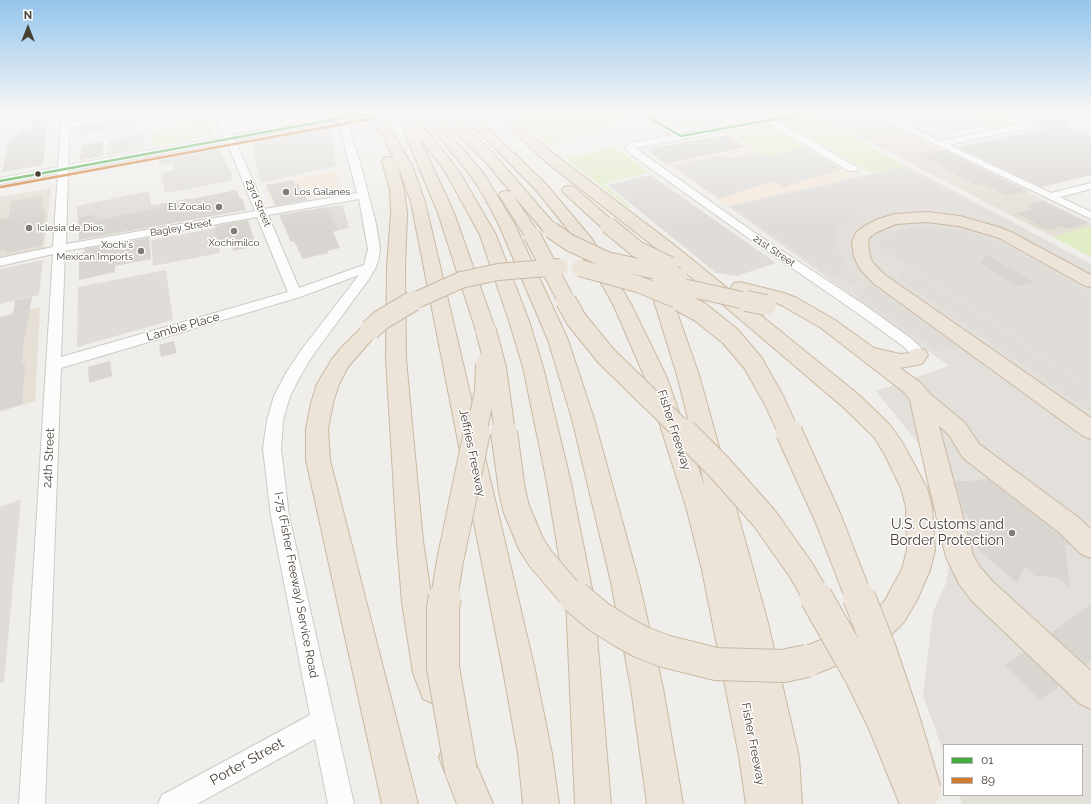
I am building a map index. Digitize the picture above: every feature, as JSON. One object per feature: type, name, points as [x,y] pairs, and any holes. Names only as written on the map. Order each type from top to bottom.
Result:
[{"type":"highway","points":[[385,151],[398,190],[399,213],[396,266],[396,359],[410,541],[418,602],[429,673],[461,771],[475,804]]},
{"type":"highway","name":"Jeffries Freeway","points":[[397,151],[406,168],[418,202],[519,670],[535,754],[541,804]]},
{"type":"highway","points":[[418,151],[446,213],[486,331],[496,368],[512,490],[516,508],[531,544],[540,558],[568,591],[599,617],[641,642],[671,653],[716,664],[783,666],[807,661],[828,654],[859,640],[880,625],[894,612],[907,590],[916,570],[921,550],[919,507],[914,488],[894,448],[882,431],[862,411],[667,248],[613,218]]},
{"type":"highway","points":[[436,151],[453,173],[488,236],[519,321],[533,367],[559,483],[580,599],[593,804]]},
{"type":"highway","points":[[457,151],[477,174],[507,225],[558,340],[583,419],[625,582],[647,688],[665,804]]},
{"type":"highway","points":[[473,151],[541,233],[570,243],[607,260],[702,282],[742,287]]},
{"type":"highway","points":[[483,151],[541,233],[576,319],[591,339],[606,356],[719,468],[765,519],[801,570],[860,674],[883,720],[917,804]]},
{"type":"highway","name":"Fisher Freeway","points":[[504,151],[541,187],[584,239],[622,304],[656,378],[700,510],[716,570],[754,749],[764,804]]},
{"type":"highway","points":[[530,151],[613,218],[635,233],[649,258],[688,375],[753,624],[782,757],[784,804]]},
{"type":"highway","points":[[542,151],[613,218],[630,244],[653,258],[688,272],[778,297],[803,308],[828,324],[917,394],[957,428],[970,451],[1070,526],[1091,546]]},
{"type":"highway","points":[[1091,282],[1005,235],[949,219],[908,218],[884,222],[869,230],[862,236],[860,242],[862,258],[866,265],[879,279],[1091,430]]},
{"type":"highway","points":[[400,804],[318,460],[317,429],[322,403],[328,384],[348,353],[381,320],[416,299],[461,280],[521,269],[542,267],[580,268],[636,276],[766,305],[782,311],[809,325],[896,392],[917,394]]},
{"type":"highway","points":[[580,268],[638,284],[681,301],[700,312],[730,336],[753,363],[777,407],[828,518],[880,650],[904,720],[930,804]]},
{"type":"highway","points":[[461,771],[443,668],[443,607],[450,561],[485,391],[486,331]]},
{"type":"highway","points":[[849,340],[871,354],[887,359],[909,361],[915,359],[918,355]]},
{"type":"highway","points":[[918,355],[911,377],[917,394],[960,557],[969,576],[982,591],[1091,693]]},
{"type":"street","name":"24th Street","points":[[32,804],[64,151]]},
{"type":"street","points":[[0,181],[165,151]]},
{"type":"street","name":"23rd Street","points":[[236,151],[295,294]]},
{"type":"street","name":"I-75 (Fisher Freeway) Service Road","points":[[341,804],[280,516],[272,449],[275,420],[282,396],[307,352],[370,267],[374,249],[370,224],[351,151]]},
{"type":"street","name":"21st Street","points":[[632,151],[751,235],[861,309],[916,349],[918,355]]},
{"type":"street","points":[[821,151],[853,169]]},
{"type":"street","points":[[955,151],[1091,216]]},
{"type":"street","points":[[1051,196],[1091,186]]},
{"type":"street","name":"Bagley Street","points":[[0,262],[363,195]]},
{"type":"street","name":"Lambie Place","points":[[53,365],[295,294],[370,267]]},
{"type":"street","name":"Lambie Place","points":[[312,288],[338,292],[343,294],[346,301]]},
{"type":"street","name":"Porter Street","points":[[171,804],[323,721]]},
{"type":"shaded area","points":[[107,151],[136,151],[108,155]]},
{"type":"shaded area","points":[[211,151],[220,151],[232,174],[231,181],[165,193],[161,173],[175,169],[173,163],[160,165],[159,160]]},
{"type":"shaded area","points":[[254,151],[334,151],[336,166],[261,183]]},
{"type":"shaded area","points":[[650,151],[810,151],[856,177],[728,206]]},
{"type":"shaded area","points":[[791,151],[809,151],[842,169],[783,187],[773,181],[719,199],[673,165],[725,155],[730,158],[758,152],[767,158]]},
{"type":"shaded area","points":[[886,151],[943,151],[1091,223],[1091,226],[1053,237]]},
{"type":"shaded area","points":[[907,166],[1091,264],[1091,804],[962,804],[959,796],[1083,796],[1083,744],[943,744],[943,751],[923,695],[933,612],[946,583],[950,561],[922,448],[876,391],[949,366],[728,206]]},
{"type":"shaded area","points":[[904,168],[1002,220],[971,210],[922,203],[885,204],[855,212],[838,227],[836,240],[840,255],[845,264],[861,282],[852,284],[827,269],[823,270],[746,215],[750,214],[742,209],[737,210],[732,207]]},
{"type":"shaded area","points":[[337,170],[339,193],[272,205],[265,185]]},
{"type":"shaded area","points":[[651,175],[776,263],[736,276],[716,273],[608,185]]},
{"type":"shaded area","points":[[51,188],[44,249],[0,259],[0,197]]},
{"type":"shaded area","points":[[149,191],[151,205],[159,204],[160,207],[97,220],[97,214],[77,218],[77,206]]},
{"type":"shaded area","points":[[343,205],[349,228],[339,230],[326,207]]},
{"type":"shaded area","points":[[929,226],[970,232],[1001,242],[1091,292],[1091,388],[880,247],[880,242],[890,233],[906,228]]},
{"type":"shaded area","points":[[216,228],[220,253],[153,266],[151,240]]},
{"type":"shaded area","points":[[43,260],[39,295],[0,304],[0,269]]},
{"type":"shaded area","points":[[906,266],[1091,389],[1091,412],[899,278],[898,276],[906,274],[901,267]]},
{"type":"shaded area","points":[[166,270],[173,320],[77,347],[78,287]]},
{"type":"shaded area","points":[[871,285],[957,346],[939,352],[853,292]]},
{"type":"shaded area","points":[[40,307],[35,401],[0,412],[0,316]]},
{"type":"shaded area","points":[[21,499],[4,682],[0,683],[0,507]]},
{"type":"green space","points":[[599,151],[620,151],[649,172],[603,184],[631,207],[630,208],[566,158]]},
{"type":"green space","points":[[758,151],[789,151],[768,157]]},
{"type":"green space","points":[[833,151],[878,151],[907,166],[872,173]]},
{"type":"green space","points":[[1091,226],[1091,257],[1053,237]]},
{"type":"building","points":[[6,151],[44,151],[43,165],[2,172]]},
{"type":"building","points":[[81,151],[104,151],[104,156],[80,160]]},
{"type":"building","points":[[649,151],[729,151],[665,164]]},
{"type":"building","points":[[945,151],[1028,191],[1007,196],[983,184],[977,186],[921,155]]},
{"type":"building","points":[[964,151],[1091,151],[1091,175],[1042,187]]},
{"type":"building","name":"Los Galanes","points":[[292,180],[295,185],[298,184],[307,200],[276,206],[266,185]]},
{"type":"building","points":[[236,190],[240,198],[242,198],[246,210],[79,240],[78,218],[97,214],[97,220],[160,207],[159,204]]},
{"type":"building","points":[[43,195],[42,209],[45,209],[42,246],[6,253],[6,250],[0,251],[0,220],[9,218],[11,201]]},
{"type":"building","points":[[1043,201],[1088,223],[1067,229],[1062,226],[1047,230],[1016,213],[1032,209],[1026,206]]},
{"type":"building","points":[[326,207],[339,230],[333,232],[340,248],[327,251],[328,253],[303,259],[294,241],[291,242],[279,215]]},
{"type":"building","points":[[248,220],[256,246],[233,251],[231,239],[218,242],[215,226]]},
{"type":"building","points":[[149,238],[151,259],[115,266],[115,272],[79,280],[79,255],[85,251],[84,249]]},
{"type":"building","points":[[986,254],[1033,282],[1017,286],[980,264]]},
{"type":"building","points":[[32,297],[22,353],[22,364],[25,364],[22,404],[0,410],[0,318],[13,315],[15,301]]},
{"type":"building","points":[[174,341],[177,353],[161,357],[159,345]]},
{"type":"building","points":[[110,361],[112,376],[89,383],[88,367]]},
{"type":"building","points":[[988,479],[1060,535],[1070,545],[1065,545],[1070,587],[1057,577],[1035,576],[1025,567],[1017,583],[971,543],[968,529],[972,521],[964,513],[955,481]]},
{"type":"building","points":[[1091,604],[1091,661],[1086,665],[1051,633]]},
{"type":"building","points":[[1024,652],[1059,686],[1040,700],[1005,666]]},
{"type":"transit line","name":"01","points":[[0,181],[165,151]]},
{"type":"transit line","name":"89","points":[[1,187],[199,151]]},
{"type":"place","name":"Los Galanes","points":[[286,192]]},
{"type":"place","name":"El Zocalo","points":[[219,207]]},
{"type":"place","name":"Iclesia de Dios","points":[[29,228]]},
{"type":"place","name":"Xochimilco","points":[[234,231]]},
{"type":"place","name":"Xochi's Mexican Imports","points":[[141,251]]},
{"type":"place","name":"U.S. Customs and Border Protection","points":[[1012,533]]}]
